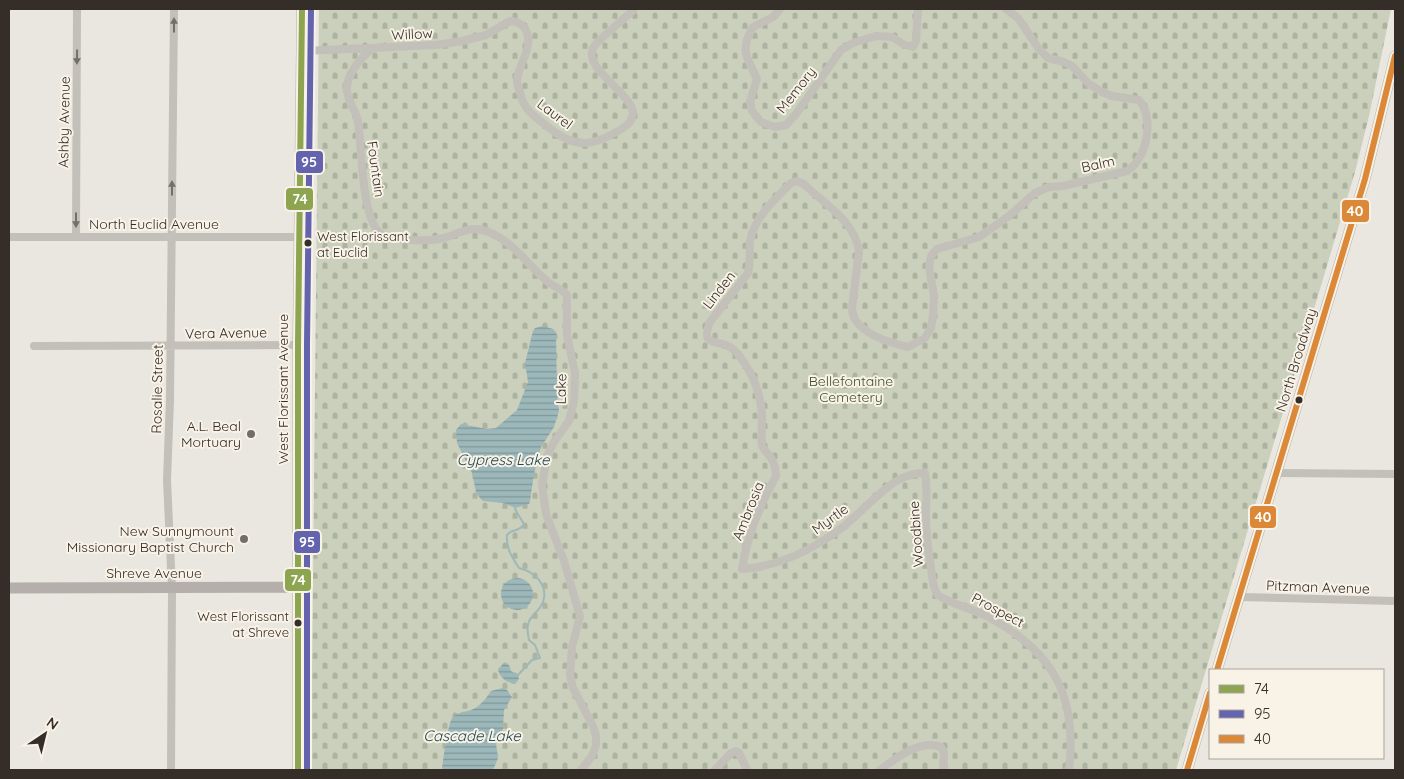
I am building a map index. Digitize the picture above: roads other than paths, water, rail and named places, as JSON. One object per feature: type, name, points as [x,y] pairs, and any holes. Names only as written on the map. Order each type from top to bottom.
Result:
[{"type":"main road","name":"West Florissant Avenue","points":[[298,770],[298,345],[302,9]]},
{"type":"main road","name":"North Broadway","points":[[1217,669],[1365,179],[1395,56]]},
{"type":"main road","name":"Shreve Avenue","points":[[9,588],[172,589],[299,587]]},
{"type":"main road","points":[[1187,770],[1209,696]]},
{"type":"street","name":"Ashby Avenue","points":[[76,236],[77,9]]},
{"type":"street","name":"Rosalie Street","points":[[171,770],[172,589],[168,480],[174,9]]},
{"type":"street","name":"Laurel","points":[[518,22],[526,30],[528,36],[528,48],[517,80],[522,101],[530,114],[556,134],[568,140],[584,143],[616,133],[627,126],[633,115],[633,108],[627,100],[599,71],[592,51],[598,41],[624,20],[634,9]]},
{"type":"street","name":"Memory","points":[[780,9],[773,17],[753,27],[746,44],[746,56],[756,79],[750,102],[752,111],[761,122],[775,127],[786,125],[796,114],[841,50],[853,43],[876,36],[892,37],[903,44],[913,47],[916,41],[918,9]]},
{"type":"street","name":"Balm","points":[[928,332],[933,316],[934,296],[929,267],[931,256],[937,249],[979,237],[997,222],[1009,216],[1035,193],[1049,187],[1063,186],[1127,171],[1135,166],[1147,140],[1145,107],[1139,100],[1112,96],[1102,92],[1089,84],[1072,66],[1048,58],[1039,49],[1018,18],[1006,9]]},
{"type":"street","name":"Willow","points":[[302,51],[436,45],[486,35],[510,21],[518,22]]},
{"type":"street","name":"Fountain","points":[[372,49],[362,57],[355,68],[348,80],[346,91],[356,112],[362,176],[373,224],[382,236],[390,238],[446,238]]},
{"type":"street","name":"Linden","points":[[709,342],[706,331],[710,322],[748,273],[750,240],[754,229],[776,198],[797,181],[804,184],[845,221],[857,241],[859,261],[852,308],[855,320],[882,340],[908,347],[925,338],[928,332]]},
{"type":"street","name":"Lake","points":[[446,238],[462,231],[474,229],[486,231],[516,250],[550,284],[567,295],[567,335],[575,373],[574,401],[569,421],[554,442],[547,456],[542,485],[546,514],[564,561],[580,616],[572,648],[570,675],[572,688],[593,726],[596,736],[596,745],[592,756],[581,770]]},
{"type":"street","name":"North Euclid Avenue","points":[[9,238],[76,236],[300,236]]},
{"type":"street","name":"Ambrosia","points":[[709,342],[730,347],[737,353],[751,373],[757,386],[762,411],[762,447],[771,457],[776,470],[776,476],[760,508],[751,532],[742,569]]},
{"type":"street","name":"Vera Avenue","points":[[34,346],[298,345]]},
{"type":"street","name":"Myrtle","points":[[742,569],[772,564],[797,555],[825,540],[845,525],[891,484],[910,476],[925,473]]},
{"type":"street","name":"Woodbine","points":[[925,473],[928,547],[932,578],[937,593]]},
{"type":"street","points":[[1277,473],[1395,474]]},
{"type":"street","name":"Prospect","points":[[937,593],[944,600],[980,613],[1019,635],[1046,662],[1059,685],[1067,706],[1071,726],[1069,770]]},
{"type":"street","name":"Pitzman Avenue","points":[[1239,597],[1395,602]]},
{"type":"street","points":[[880,770],[909,751],[926,745],[942,747],[944,753],[943,770]]},
{"type":"street","points":[[715,770],[731,752],[736,751],[739,752],[747,770]]},
{"type":"water","name":"Cypress Lake","points":[[543,326],[556,332],[559,411],[554,427],[541,447],[529,504],[515,508],[504,503],[483,501],[476,492],[472,473],[457,443],[456,430],[461,424],[487,429],[496,428],[517,410],[528,382],[525,363],[533,331],[535,328]]},
{"type":"water","points":[[517,578],[529,582],[533,594],[529,606],[517,610],[505,606],[501,594],[505,582]]},
{"type":"water","points":[[504,663],[509,665],[511,671],[518,675],[519,679],[515,684],[506,681],[500,675],[498,669]]},
{"type":"water","name":"Cascade Lake","points":[[503,688],[512,697],[504,710],[503,729],[496,743],[498,758],[493,770],[442,770],[448,733],[453,717],[479,706],[491,691]]},
{"type":"waterway","points":[[515,508],[524,524],[507,535],[509,549],[519,568],[534,575],[542,584],[544,590],[543,602],[529,621],[528,626],[529,640],[535,645],[540,658],[532,660],[518,675]]},
{"type":"place","name":"West Florissant at Euclid","points":[[308,243]]},
{"type":"place","name":"A.L. Beal Mortuary","points":[[251,434]]},
{"type":"place","name":"New Sunnymount Missionary Baptist Church","points":[[244,539]]},
{"type":"place","name":"West Florissant at Shreve","points":[[298,623]]},
{"type":"park label","name":"Bellefontaine Cemetery","points":[[851,390]]}]
